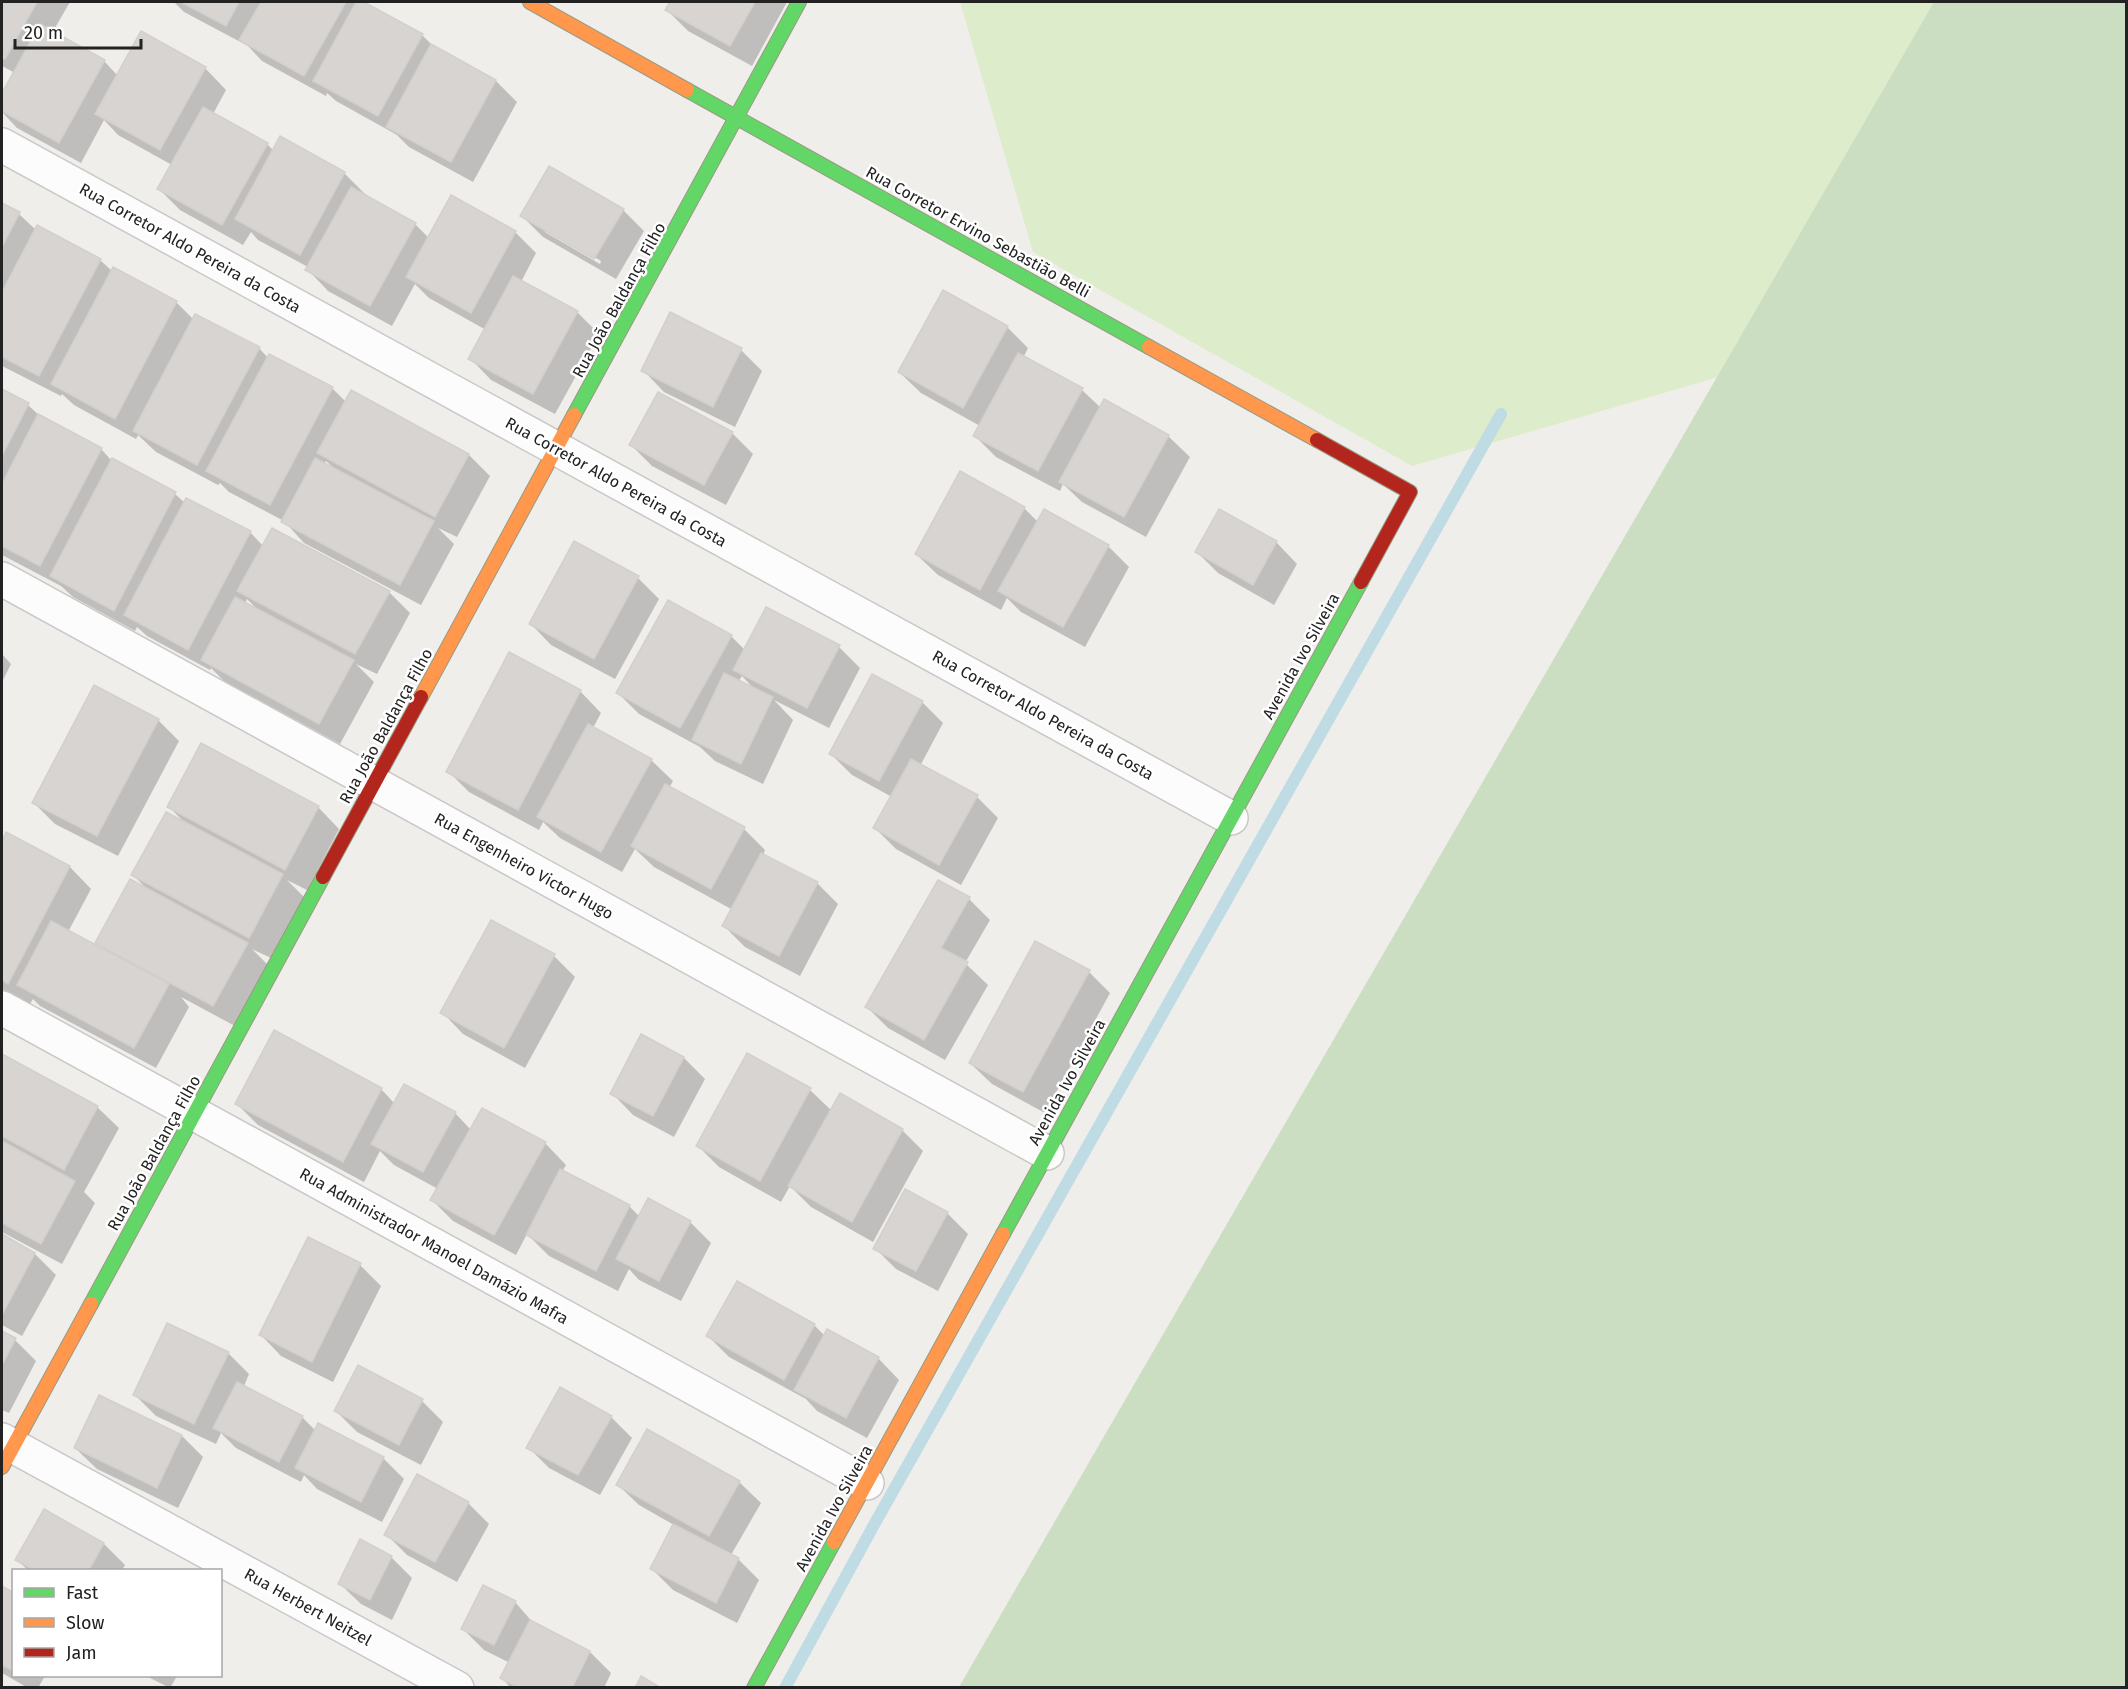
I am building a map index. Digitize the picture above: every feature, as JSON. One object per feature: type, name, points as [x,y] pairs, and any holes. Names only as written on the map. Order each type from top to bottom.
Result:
[{"type":"street","name":"Rua Corretor Ervino Sebastião Belli","points":[[530,2],[1410,492]]},
{"type":"street","name":"Rua João Baldança Filho","points":[[5,1451],[194,1114],[800,2]]},
{"type":"street","name":"Rua Corretor Aldo Pereira da Costa","points":[[2,145],[1231,818]]},
{"type":"street","name":"Avenida Ivo Silveira","points":[[754,1688],[1410,492]]},
{"type":"street","name":"Rua Engenheiro Victor Hugo","points":[[2,579],[1047,1153]]},
{"type":"street","name":"Rua Administrador Manoel Damázio Mafra","points":[[2,1008],[867,1483]]},
{"type":"street","name":"Rua Herbert Neitzel","points":[[5,1451],[457,1688]]},
{"type":"green space","points":[[960,2],[2126,2],[2126,259],[1412,466],[1033,252]]},
{"type":"green space","points":[[1934,2],[2126,2],[2126,1687],[959,1687]]},
{"type":"building","points":[[2,2],[37,2],[5,59],[2,58]]},
{"type":"building","points":[[181,2],[239,2],[226,26]]},
{"type":"building","points":[[261,2],[346,2],[304,76],[239,40]]},
{"type":"building","points":[[356,2],[364,2],[423,34],[378,116],[313,81]]},
{"type":"building","points":[[670,2],[755,2],[730,46],[665,10]]},
{"type":"building","points":[[40,24],[105,60],[59,143],[2,111],[2,93]]},
{"type":"building","points":[[141,31],[206,67],[160,150],[95,114]]},
{"type":"building","points":[[431,44],[496,80],[451,162],[386,127]]},
{"type":"building","points":[[203,107],[268,143],[222,225],[157,189]]},
{"type":"building","points":[[280,136],[345,172],[300,255],[235,219]]},
{"type":"building","points":[[549,166],[624,209],[594,259],[520,216]]},
{"type":"building","points":[[351,187],[416,223],[370,306],[305,270]]},
{"type":"building","points":[[451,195],[516,231],[471,313],[406,277]]},
{"type":"building","points":[[2,203],[20,212],[2,247]]},
{"type":"building","points":[[37,225],[101,259],[39,376],[2,357],[2,292]]},
{"type":"building","points":[[113,267],[177,301],[115,419],[51,384]]},
{"type":"building","points":[[513,276],[578,311],[533,394],[468,359]]},
{"type":"building","points":[[943,290],[1008,326],[963,408],[898,372]]},
{"type":"building","points":[[670,312],[742,348],[713,407],[641,371]]},
{"type":"building","points":[[195,314],[260,347],[197,465],[133,431]]},
{"type":"building","points":[[1018,353],[1083,388],[1038,471],[973,436]]},
{"type":"building","points":[[269,354],[333,387],[270,505],[206,471]]},
{"type":"building","points":[[2,389],[29,403],[2,456]]},
{"type":"building","points":[[351,390],[469,454],[435,517],[317,453]]},
{"type":"building","points":[[658,392],[733,432],[704,485],[629,445]]},
{"type":"building","points":[[1104,399],[1169,435],[1124,517],[1059,482]]},
{"type":"building","points":[[38,414],[102,448],[40,566],[2,546],[2,484]]},
{"type":"building","points":[[112,458],[176,492],[114,611],[50,576]]},
{"type":"building","points":[[315,458],[434,521],[400,585],[281,522]]},
{"type":"building","points":[[960,471],[1025,507],[980,590],[915,554]]},
{"type":"building","points":[[186,498],[251,531],[188,650],[124,615]]},
{"type":"building","points":[[1044,509],[1109,545],[1063,627],[998,591]]},
{"type":"building","points":[[1219,509],[1277,541],[1253,585],[1195,552]]},
{"type":"building","points":[[272,528],[390,591],[355,654],[237,591]]},
{"type":"building","points":[[574,541],[639,576],[594,659],[529,624]]},
{"type":"building","points":[[235,597],[354,660],[319,724],[201,660]]},
{"type":"building","points":[[668,600],[732,635],[680,728],[616,693]]},
{"type":"building","points":[[766,607],[840,645],[807,708],[733,670]]},
{"type":"building","points":[[509,652],[581,690],[518,810],[446,772]]},
{"type":"building","points":[[724,673],[773,697],[741,764],[692,740]]},
{"type":"building","points":[[872,674],[923,701],[879,781],[829,754]]},
{"type":"building","points":[[94,685],[159,719],[97,836],[32,803]]},
{"type":"building","points":[[588,724],[652,759],[601,852],[537,817]]},
{"type":"building","points":[[201,743],[319,806],[285,870],[167,807]]},
{"type":"building","points":[[911,759],[978,795],[939,865],[873,828]]},
{"type":"building","points":[[665,784],[745,827],[711,889],[631,846]]},
{"type":"building","points":[[166,812],[283,874],[249,938],[131,875]]},
{"type":"building","points":[[6,832],[70,866],[8,984],[2,980],[2,841]]},
{"type":"building","points":[[761,853],[818,882],[779,956],[722,926]]},
{"type":"building","points":[[130,879],[248,943],[213,1006],[95,943]]},
{"type":"building","points":[[938,880],[970,897],[941,948],[968,962],[924,1040],[865,1007]]},
{"type":"building","points":[[491,920],[555,954],[504,1048],[440,1013]]},
{"type":"building","points":[[51,921],[169,984],[134,1048],[17,985]]},
{"type":"building","points":[[1035,941],[1090,970],[1023,1092],[969,1063]]},
{"type":"building","points":[[274,1030],[382,1088],[343,1162],[235,1104]]},
{"type":"building","points":[[641,1034],[684,1057],[653,1116],[610,1094]]},
{"type":"building","points":[[747,1053],[811,1088],[760,1181],[696,1146]]},
{"type":"building","points":[[2,1054],[98,1106],[64,1170],[2,1136]]},
{"type":"building","points":[[404,1084],[456,1112],[423,1172],[371,1144]]},
{"type":"building","points":[[840,1093],[903,1129],[852,1222],[788,1186]]},
{"type":"building","points":[[482,1108],[546,1142],[494,1235],[430,1200]]},
{"type":"building","points":[[2,1141],[75,1181],[41,1244],[2,1223]]},
{"type":"building","points":[[560,1169],[630,1205],[596,1271],[526,1235]]},
{"type":"building","points":[[905,1189],[948,1212],[916,1271],[873,1249]]},
{"type":"building","points":[[648,1198],[691,1221],[659,1281],[616,1259]]},
{"type":"building","points":[[2,1234],[35,1253],[2,1315]]},
{"type":"building","points":[[308,1237],[361,1263],[312,1362],[259,1335]]},
{"type":"building","points":[[737,1281],[815,1324],[784,1380],[706,1336]]},
{"type":"building","points":[[167,1323],[229,1352],[194,1424],[133,1395]]},
{"type":"building","points":[[827,1329],[879,1357],[846,1418],[794,1390]]},
{"type":"building","points":[[2,1331],[16,1338],[2,1365]]},
{"type":"building","points":[[358,1365],[423,1399],[399,1445],[334,1411]]},
{"type":"building","points":[[237,1382],[303,1416],[279,1462],[213,1428]]},
{"type":"building","points":[[560,1387],[612,1416],[578,1475],[526,1448]]},
{"type":"building","points":[[99,1395],[182,1435],[157,1488],[74,1448]]},
{"type":"building","points":[[318,1423],[384,1457],[361,1502],[295,1468]]},
{"type":"building","points":[[647,1429],[740,1481],[709,1536],[616,1485]]},
{"type":"building","points":[[417,1474],[469,1502],[435,1562],[384,1535]]},
{"type":"building","points":[[44,1509],[104,1543],[90,1569],[32,1569],[15,1560]]},
{"type":"building","points":[[673,1524],[739,1558],[716,1603],[650,1569]]},
{"type":"building","points":[[360,1539],[392,1556],[370,1600],[338,1584]]},
{"type":"building","points":[[483,1585],[516,1601],[494,1645],[461,1629]]},
{"type":"building","points":[[2,1586],[12,1592],[12,1670],[2,1665]]},
{"type":"building","points":[[530,1620],[590,1651],[572,1688],[518,1688],[500,1678]]},
{"type":"building","points":[[641,1676],[661,1688],[635,1688]]},
{"type":"waterway","points":[[785,1688],[875,1523],[1501,414]]},
{"type":"traffic: fast","points":[[574,415],[799,2]]},
{"type":"traffic: fast","points":[[687,90],[1149,347]]},
{"type":"traffic: fast","points":[[1003,1234],[1361,582]]},
{"type":"traffic: fast","points":[[91,1304],[323,877]]},
{"type":"traffic: fast","points":[[754,1688],[834,1542]]},
{"type":"traffic: slow","points":[[530,2],[687,90]]},
{"type":"traffic: slow","points":[[1149,347],[1317,440]]},
{"type":"traffic: slow","points":[[421,697],[574,415]]},
{"type":"traffic: slow","points":[[834,1542],[1003,1234]]},
{"type":"traffic: slow","points":[[2,1467],[91,1304]]},
{"type":"traffic: jam","points":[[1317,440],[1410,492],[1361,582]]},
{"type":"traffic: jam","points":[[323,877],[421,697]]}]
